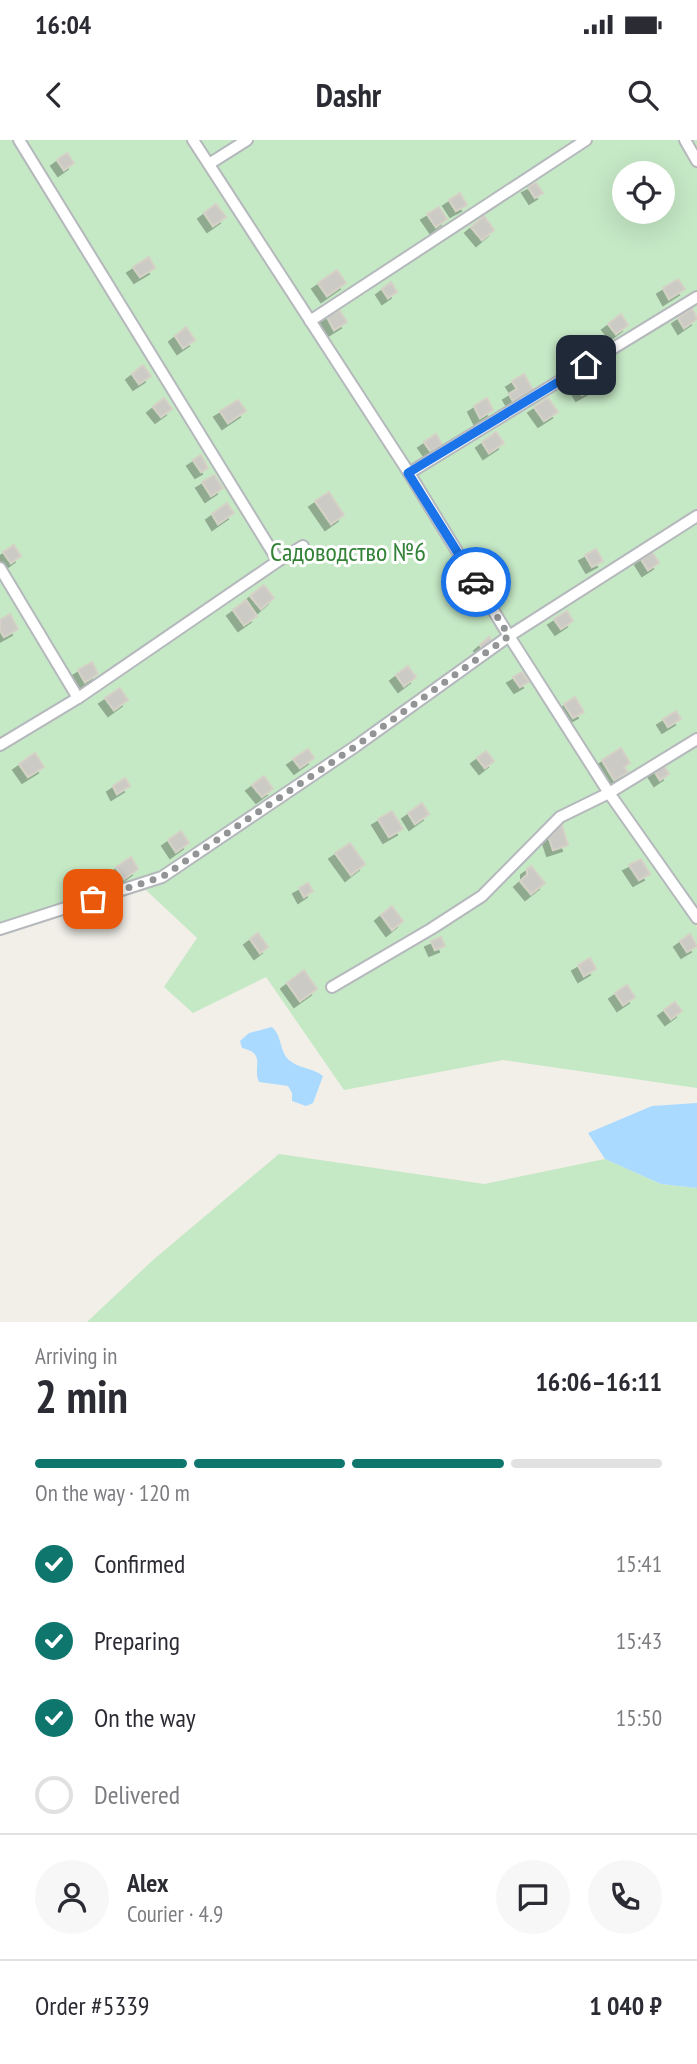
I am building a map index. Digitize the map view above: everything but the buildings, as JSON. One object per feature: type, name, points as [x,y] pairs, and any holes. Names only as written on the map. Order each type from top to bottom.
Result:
[{"type":"lane","points":[[19,140],[278,561]]},
{"type":"lane","points":[[193,140],[408,473],[609,793],[697,918]]},
{"type":"lane","points":[[209,164],[247,140]]},
{"type":"lane","points":[[310,321],[586,140]]},
{"type":"lane","points":[[685,140],[697,161]]},
{"type":"lane","points":[[408,473],[697,297]]},
{"type":"lane","points":[[0,929],[162,877],[356,746],[509,636],[697,516]]},
{"type":"lane","points":[[0,745],[78,698],[303,546]]},
{"type":"lane","points":[[0,568],[78,698]]},
{"type":"lane","points":[[332,987],[482,896],[560,817],[609,793],[697,739]]},
{"type":"green space","name":"Садоводство №6","points":[[0,140],[697,140],[697,1088],[503,1060],[344,1090],[266,977],[193,1013],[164,987],[197,938],[146,890],[0,929]]},
{"type":"green space","points":[[279,1154],[484,1184],[605,1159],[661,1184],[697,1188],[697,1322],[87,1322],[153,1260]]},
{"type":"water","points":[[272,1027],[287,1058],[323,1076],[313,1103],[306,1106],[292,1101],[288,1086],[259,1082],[257,1057],[242,1048],[240,1041],[249,1033]]},
{"type":"water","points":[[697,1103],[697,1188],[661,1184],[605,1159],[588,1133],[652,1106]]},
{"type":"way so far","points":[[93,899],[162,877],[356,746],[509,636],[476,582]]},
{"type":"route","points":[[476,582],[408,473],[586,365]]}]
